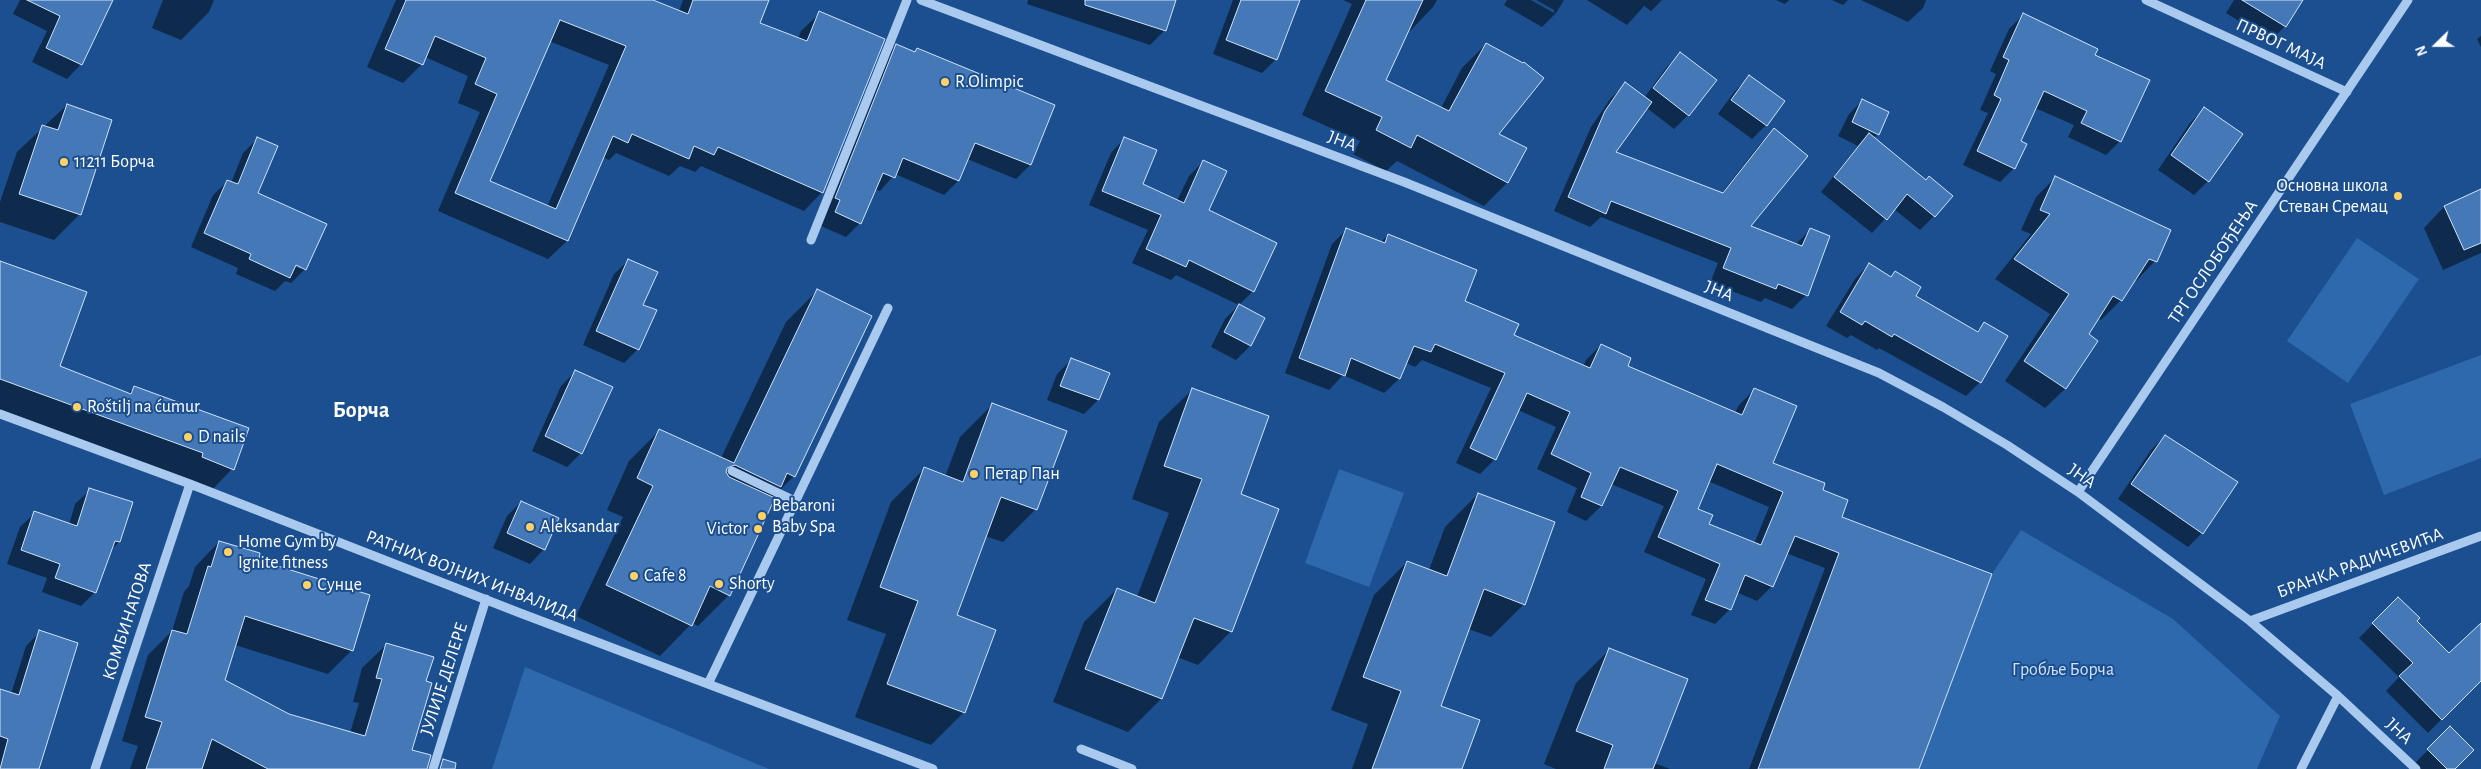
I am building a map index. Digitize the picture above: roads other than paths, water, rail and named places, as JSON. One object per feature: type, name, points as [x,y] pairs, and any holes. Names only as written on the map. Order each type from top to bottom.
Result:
[{"type":"street","points":[[812,240],[907,0]]},
{"type":"street","name":"ЈНА","points":[[921,0],[1404,182],[1879,373],[1991,436],[2078,492],[2250,621],[2338,696],[2416,769]]},
{"type":"street","name":"ПРВОГ МАЈА","points":[[2146,0],[2347,92]]},
{"type":"street","name":"ТРГ ОСЛОБОЂЕЊА","points":[[2078,492],[2408,0]]},
{"type":"street","points":[[709,682],[888,308]]},
{"type":"street","name":"РАТНИХ ВОЈНИХ ИНВАЛИДА","points":[[0,414],[190,484],[933,769]]},
{"type":"street","points":[[732,471],[795,501]]},
{"type":"street","name":"КОМБИНАТОВА","points":[[95,769],[190,484]]},
{"type":"street","name":"БРАНКА РАДИЧЕВИЋА","points":[[2250,621],[2481,536]]},
{"type":"street","name":"ЈУЛИЈЕ ДЕЛЕРЕ","points":[[432,769],[486,599]]},
{"type":"street","points":[[2301,769],[2338,696]]},
{"type":"street","points":[[1081,750],[1132,769]]},
{"type":"place","name":"R.Olimpic","points":[[945,82]]},
{"type":"place","name":"11211 Борча","points":[[64,162]]},
{"type":"place","name":"Основна школа Стеван Сремац","points":[[2398,196]]},
{"type":"place","name":"Roštilj na ćumur","points":[[77,407]]},
{"type":"place","name":"D nails","points":[[188,437]]},
{"type":"place","name":"Петар Пан","points":[[974,474]]},
{"type":"place","name":"Bebaroni Baby Spa","points":[[762,516]]},
{"type":"place","name":"Aleksandar","points":[[530,527]]},
{"type":"place","name":"Victor","points":[[758,529]]},
{"type":"place","name":"Home Gym by Ignite fitness","points":[[228,552]]},
{"type":"place","name":"Cafe 8","points":[[634,576]]},
{"type":"place","name":"Shorty","points":[[719,584]]},
{"type":"place","name":"Сунце","points":[[307,585]]},
{"type":"district","name":"Борча","points":[[361,410]]},
{"type":"park label","name":"Гробље Борча","points":[[2063,670]]}]
